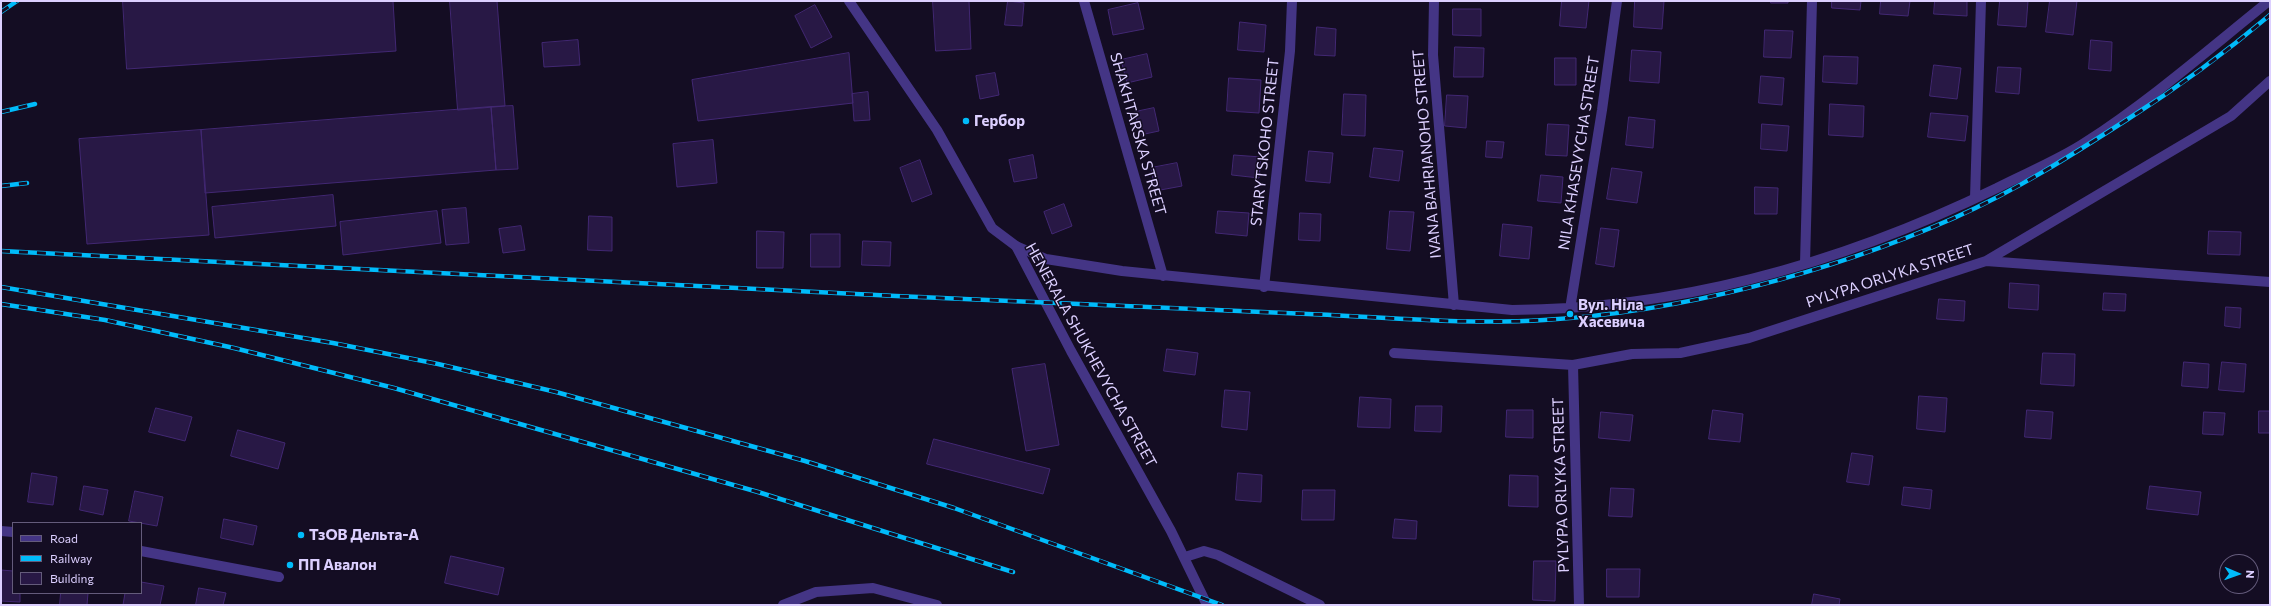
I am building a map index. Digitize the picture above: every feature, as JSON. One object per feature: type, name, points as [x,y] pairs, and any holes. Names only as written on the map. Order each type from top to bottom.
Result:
[{"type":"street","name":"HENERALA SHUKHEVYCHA STREET","points":[[849,1],[937,130],[992,228],[1016,246],[1071,351],[1193,571],[1207,605]]},
{"type":"street","name":"SHAKHTARSKA STREET","points":[[1084,1],[1163,276]]},
{"type":"street","name":"STARYTSKOHO STREET","points":[[1264,287],[1290,51],[1292,1]]},
{"type":"street","name":"IVANA BAHRIANOHO STREET","points":[[1434,1],[1433,56],[1454,305]]},
{"type":"street","name":"NILA KHASEVYCHA STREET","points":[[1570,309],[1602,110],[1616,1]]},
{"type":"street","points":[[1805,263],[1812,1]]},
{"type":"street","points":[[1975,198],[1982,1]]},
{"type":"street","points":[[1016,246],[1046,259],[1163,276],[1512,310],[1570,309],[1650,300],[1729,285],[1868,244],[1975,198],[2084,143],[2140,104],[2269,1]]},
{"type":"street","points":[[1986,261],[2231,116],[2270,81]]},
{"type":"street","name":"PYLYPA ORLYKA STREET","points":[[1394,353],[1573,365],[1632,354],[1680,353],[1749,338],[1986,261],[2270,282]]},
{"type":"street","name":"PYLYPA ORLYKA STREET","points":[[1573,365],[1579,605]]},
{"type":"street","points":[[1,531],[12,532]]},
{"type":"street","points":[[142,551],[279,577]]},
{"type":"street","points":[[1185,557],[1204,551],[1218,555],[1320,605]]},
{"type":"street","points":[[783,605],[816,592],[873,588],[936,605]]},
{"type":"building","points":[[123,1],[393,1],[396,51],[127,69]]},
{"type":"building","points":[[450,1],[497,1],[505,106],[458,110]]},
{"type":"building","points":[[933,1],[969,1],[971,49],[936,51]]},
{"type":"building","points":[[1008,1],[1024,3],[1022,26],[1005,25]]},
{"type":"building","points":[[1562,1],[1589,1],[1586,28],[1560,26]]},
{"type":"building","points":[[1635,1],[1664,1],[1662,29],[1634,27]]},
{"type":"building","points":[[1771,1],[1788,1],[1788,3],[1771,3]]},
{"type":"building","points":[[1832,1],[1861,1],[1860,10],[1832,8]]},
{"type":"building","points":[[1881,1],[1910,1],[1908,16],[1880,14]]},
{"type":"building","points":[[1935,1],[1967,1],[1967,16],[1934,14]]},
{"type":"building","points":[[2000,1],[2028,1],[2026,27],[1998,25]]},
{"type":"building","points":[[2050,1],[2077,1],[2073,35],[2046,32]]},
{"type":"building","points":[[1138,3],[1144,29],[1113,35],[1108,10]]},
{"type":"building","points":[[815,5],[832,37],[811,48],[795,16]]},
{"type":"building","points":[[1453,9],[1481,9],[1481,36],[1453,35]]},
{"type":"building","points":[[1240,22],[1266,25],[1264,52],[1238,50]]},
{"type":"building","points":[[1317,27],[1336,29],[1335,56],[1315,55]]},
{"type":"building","points":[[1765,30],[1793,31],[1791,58],[1764,57]]},
{"type":"building","points":[[578,40],[580,65],[544,67],[542,43]]},
{"type":"building","points":[[2091,40],[2112,42],[2111,71],[2089,69]]},
{"type":"building","points":[[1455,47],[1484,48],[1483,77],[1454,77]]},
{"type":"building","points":[[1632,50],[1661,52],[1659,83],[1630,81]]},
{"type":"building","points":[[849,53],[853,103],[698,121],[692,80]]},
{"type":"building","points":[[1147,54],[1152,77],[1127,83],[1121,60]]},
{"type":"building","points":[[1824,56],[1858,57],[1857,84],[1823,82]]},
{"type":"building","points":[[1555,58],[1576,58],[1576,85],[1555,85]]},
{"type":"building","points":[[1934,65],[1961,68],[1957,99],[1930,96]]},
{"type":"building","points":[[1998,67],[2021,68],[2019,94],[1996,92]]},
{"type":"building","points":[[995,73],[999,95],[980,99],[976,76]]},
{"type":"building","points":[[1761,76],[1784,78],[1782,105],[1759,103]]},
{"type":"building","points":[[1229,78],[1261,80],[1259,113],[1227,111]]},
{"type":"building","points":[[868,92],[870,120],[854,121],[852,94]]},
{"type":"building","points":[[1344,94],[1366,95],[1365,136],[1342,135]]},
{"type":"building","points":[[1447,95],[1468,96],[1466,128],[1445,126]]},
{"type":"building","points":[[1830,104],[1864,106],[1863,137],[1829,135]]},
{"type":"building","points":[[513,106],[518,169],[496,170],[491,107]]},
{"type":"building","points":[[491,107],[496,170],[205,193],[201,130]]},
{"type":"building","points":[[1154,108],[1159,131],[1140,135],[1135,112]]},
{"type":"building","points":[[1931,113],[1968,116],[1965,141],[1928,137]]},
{"type":"building","points":[[1629,117],[1655,120],[1653,148],[1626,145]]},
{"type":"building","points":[[1548,124],[1569,125],[1567,156],[1546,155]]},
{"type":"building","points":[[1762,124],[1789,126],[1787,151],[1761,149]]},
{"type":"building","points":[[201,130],[209,235],[87,244],[79,139]]},
{"type":"building","points":[[713,140],[717,183],[677,187],[673,144]]},
{"type":"building","points":[[1487,141],[1504,142],[1502,158],[1486,157]]},
{"type":"building","points":[[1374,148],[1403,151],[1399,181],[1370,177]]},
{"type":"building","points":[[1309,151],[1333,153],[1330,183],[1306,181]]},
{"type":"building","points":[[1033,155],[1037,178],[1014,182],[1009,160]]},
{"type":"building","points":[[1234,155],[1261,157],[1259,178],[1232,175]]},
{"type":"building","points":[[920,160],[932,194],[912,202],[900,168]]},
{"type":"building","points":[[1177,163],[1182,186],[1155,191],[1151,168]]},
{"type":"building","points":[[1612,168],[1642,172],[1637,203],[1607,199]]},
{"type":"building","points":[[1541,175],[1563,177],[1561,203],[1538,201]]},
{"type":"building","points":[[1755,187],[1778,188],[1777,214],[1755,214]]},
{"type":"building","points":[[333,195],[336,226],[215,238],[212,207]]},
{"type":"building","points":[[1064,204],[1072,226],[1052,234],[1044,212]]},
{"type":"building","points":[[466,208],[469,243],[446,245],[442,210]]},
{"type":"building","points":[[437,211],[441,243],[343,255],[340,222]]},
{"type":"building","points":[[1218,211],[1249,213],[1247,236],[1216,233]]},
{"type":"building","points":[[1390,211],[1414,212],[1410,251],[1387,249]]},
{"type":"building","points":[[1300,213],[1321,214],[1320,241],[1299,240]]},
{"type":"building","points":[[589,216],[612,217],[612,251],[588,250]]},
{"type":"building","points":[[1503,224],[1532,227],[1529,259],[1500,256]]},
{"type":"building","points":[[521,226],[525,250],[503,253],[499,229]]},
{"type":"building","points":[[1601,228],[1619,230],[1614,267],[1596,264]]},
{"type":"building","points":[[757,231],[784,232],[783,268],[757,268]]},
{"type":"building","points":[[2209,231],[2241,232],[2240,255],[2208,254]]},
{"type":"building","points":[[811,234],[840,234],[840,267],[811,267]]},
{"type":"building","points":[[863,241],[891,242],[890,266],[862,265]]},
{"type":"building","points":[[2010,283],[2039,285],[2038,310],[2009,308]]},
{"type":"building","points":[[2104,293],[2126,294],[2125,311],[2103,310]]},
{"type":"building","points":[[1939,299],[1965,301],[1964,321],[1937,319]]},
{"type":"building","points":[[2226,307],[2241,308],[2240,328],[2225,326]]},
{"type":"building","points":[[1167,349],[1198,353],[1195,375],[1164,371]]},
{"type":"building","points":[[2043,353],[2075,354],[2074,386],[2041,384]]},
{"type":"building","points":[[2184,362],[2209,364],[2208,388],[2182,386]]},
{"type":"building","points":[[2222,362],[2246,364],[2244,392],[2219,390]]},
{"type":"building","points":[[1045,364],[1059,445],[1026,451],[1012,369]]},
{"type":"building","points":[[1225,390],[1250,392],[1247,430],[1222,427]]},
{"type":"building","points":[[1919,396],[1947,398],[1945,432],[1917,429]]},
{"type":"building","points":[[1360,397],[1391,399],[1390,428],[1358,427]]},
{"type":"building","points":[[1416,406],[1442,406],[1441,432],[1415,431]]},
{"type":"building","points":[[156,408],[192,417],[185,441],[149,432]]},
{"type":"building","points":[[1507,410],[1533,410],[1533,438],[1506,437]]},
{"type":"building","points":[[1713,410],[1743,414],[1740,442],[1709,439]]},
{"type":"building","points":[[2027,410],[2053,412],[2051,439],[2025,437]]},
{"type":"building","points":[[2259,411],[2270,411],[2270,433],[2259,433]]},
{"type":"building","points":[[1601,412],[1633,415],[1630,441],[1599,438]]},
{"type":"building","points":[[2204,412],[2225,413],[2223,435],[2203,434]]},
{"type":"building","points":[[238,430],[285,443],[278,469],[231,456]]},
{"type":"building","points":[[934,439],[1050,469],[1043,494],[927,464]]},
{"type":"building","points":[[1852,453],[1873,456],[1869,485],[1847,482]]},
{"type":"building","points":[[32,473],[57,477],[53,505],[28,502]]},
{"type":"building","points":[[1238,473],[1262,475],[1261,502],[1236,500]]},
{"type":"building","points":[[1510,475],[1538,476],[1538,507],[1509,506]]},
{"type":"building","points":[[84,486],[108,490],[103,515],[80,510]]},
{"type":"building","points":[[2150,486],[2201,492],[2198,515],[2147,509]]},
{"type":"building","points":[[1904,487],[1932,490],[1930,509],[1902,505]]},
{"type":"building","points":[[1611,488],[1634,489],[1632,517],[1609,516]]},
{"type":"building","points":[[1303,490],[1335,490],[1334,520],[1302,520]]},
{"type":"building","points":[[135,491],[163,497],[157,526],[142,523],[142,522],[129,521]]},
{"type":"building","points":[[224,519],[257,526],[253,545],[221,538]]},
{"type":"building","points":[[1395,519],[1417,521],[1416,539],[1393,538]]},
{"type":"building","points":[[451,556],[504,568],[498,595],[445,583]]},
{"type":"building","points":[[1534,561],[1556,561],[1555,601],[1533,600]]},
{"type":"building","points":[[1607,569],[1640,569],[1639,597],[1607,597]]},
{"type":"building","points":[[1,570],[12,571],[12,594],[20,594],[20,602],[1,601]]},
{"type":"building","points":[[142,582],[164,586],[160,605],[123,605],[125,594],[142,594]]},
{"type":"building","points":[[199,588],[226,593],[223,605],[196,605]]},
{"type":"building","points":[[61,594],[88,594],[87,605],[60,605]]},
{"type":"building","points":[[1814,594],[1840,599],[1839,605],[1812,605]]},
{"type":"railway","points":[[1,12],[17,1]]},
{"type":"railway","points":[[1,251],[896,296],[1426,320],[1485,322],[1596,316],[1701,299],[1753,287],[1856,256],[1906,238],[1954,218],[2021,184],[2128,119],[2200,70],[2270,15]]},
{"type":"railway","points":[[1,112],[35,104]]},
{"type":"railway","points":[[1,186],[27,183]]},
{"type":"railway","points":[[1,287],[333,343],[438,364],[556,392],[805,461],[954,508],[1222,605]]},
{"type":"railway","points":[[1,304],[105,320],[234,348],[394,388],[758,492],[1013,572]]},
{"type":"place","name":"Гербор","points":[[966,121]]},
{"type":"place","name":"Вул. Ніла Хасевича","points":[[1570,314]]},
{"type":"place","name":"ТзОВ Дельта-А","points":[[301,535]]},
{"type":"place","name":"ПП Авалон","points":[[290,565]]}]
